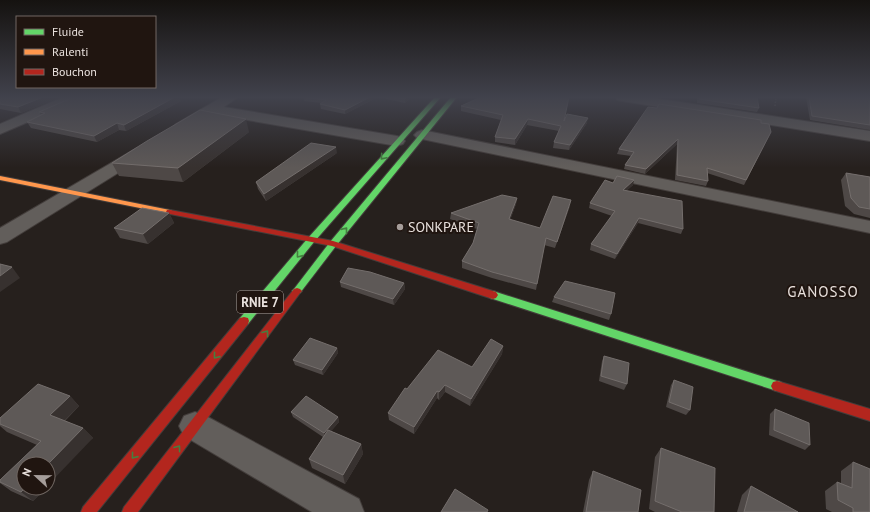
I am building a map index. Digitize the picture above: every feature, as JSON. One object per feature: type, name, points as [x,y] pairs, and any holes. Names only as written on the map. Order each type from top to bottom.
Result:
[{"type":"main road","name":"RNIE 7","points":[[88,512],[311,240],[416,121]]},
{"type":"main road","name":"RNIE 7","points":[[130,512],[333,244],[434,121]]},
{"type":"main road","points":[[0,178],[333,244],[870,415]]},
{"type":"street","points":[[0,129],[19,121]]},
{"type":"street","points":[[0,237],[191,121]]},
{"type":"street","points":[[280,121],[397,141]]},
{"type":"street","points":[[776,121],[870,136]]},
{"type":"street","points":[[422,136],[870,227]]},
{"type":"street","points":[[195,426],[346,512]]},
{"type":"building","points":[[131,121],[124,125],[117,123],[94,136],[27,122]]},
{"type":"building","points":[[181,121],[243,121],[178,168],[112,163]]},
{"type":"building","points":[[501,121],[527,121],[515,139],[495,137]]},
{"type":"building","points":[[537,121],[586,121],[570,145],[554,142],[561,126]]},
{"type":"building","points":[[638,121],[761,121],[761,123],[769,124],[771,132],[746,180],[707,168],[708,181],[677,175],[678,139],[646,169],[625,165],[634,152],[619,149]]},
{"type":"building","points":[[844,121],[870,121],[870,125]]},
{"type":"building","points":[[311,143],[336,147],[264,194],[256,182]]},
{"type":"building","points":[[846,173],[870,177],[870,209],[859,207],[851,198]]},
{"type":"building","points":[[617,176],[634,180],[623,190],[682,201],[683,229],[639,218],[617,254],[591,244],[615,211],[590,203],[605,180],[613,183]]},
{"type":"building","points":[[502,195],[517,198],[509,219],[540,228],[553,196],[571,200],[557,242],[546,238],[537,284],[492,272],[462,261],[473,243],[479,223],[451,213]]},
{"type":"building","points":[[142,208],[169,213],[143,234],[114,228]]},
{"type":"building","points":[[0,264],[12,267],[0,276]]},
{"type":"building","points":[[348,268],[370,272],[404,283],[393,299],[340,282]]},
{"type":"building","points":[[565,281],[615,293],[611,314],[554,297]]},
{"type":"building","points":[[310,338],[337,348],[322,370],[293,360]]},
{"type":"building","points":[[491,339],[503,346],[471,399],[445,385],[439,392],[437,391],[414,427],[388,413],[405,388],[407,389],[438,350],[472,367]]},
{"type":"building","points":[[604,356],[629,363],[627,384],[601,376]]},
{"type":"building","points":[[674,380],[693,387],[690,410],[669,402]]},
{"type":"building","points":[[38,384],[70,396],[50,415],[83,428],[56,456],[25,456],[41,441],[0,424],[0,418]]},
{"type":"building","points":[[306,396],[338,417],[324,433],[291,412]]},
{"type":"building","points":[[775,409],[809,423],[810,445],[774,430]]},
{"type":"building","points":[[328,430],[361,444],[343,475],[309,459]]},
{"type":"building","points":[[661,448],[715,468],[714,512],[682,512],[655,501]]},
{"type":"building","points":[[853,462],[870,469],[870,512],[853,512],[853,508],[838,500],[837,482],[852,488]]},
{"type":"building","points":[[16,465],[16,490],[0,482],[0,480]]},
{"type":"building","points":[[593,471],[641,490],[638,512],[586,512]]},
{"type":"building","points":[[751,486],[798,512],[744,512]]},
{"type":"building","points":[[455,489],[488,510],[487,512],[441,512]]},
{"type":"traffic: fast","points":[[244,321],[311,240],[417,121]]},
{"type":"traffic: fast","points":[[297,291],[333,244],[434,121]]},
{"type":"traffic: fast","points":[[493,295],[777,386]]},
{"type":"traffic: slow","points":[[0,178],[170,212]]},
{"type":"traffic: jam","points":[[170,212],[333,244],[493,295]]},
{"type":"traffic: jam","points":[[129,512],[297,291]]},
{"type":"traffic: jam","points":[[88,512],[244,321]]},
{"type":"traffic: jam","points":[[777,386],[870,415]]},
{"type":"place","name":"SONKPARE","points":[[400,227]]},
{"type":"district","name":"GANOSSO","points":[[823,292]]}]
